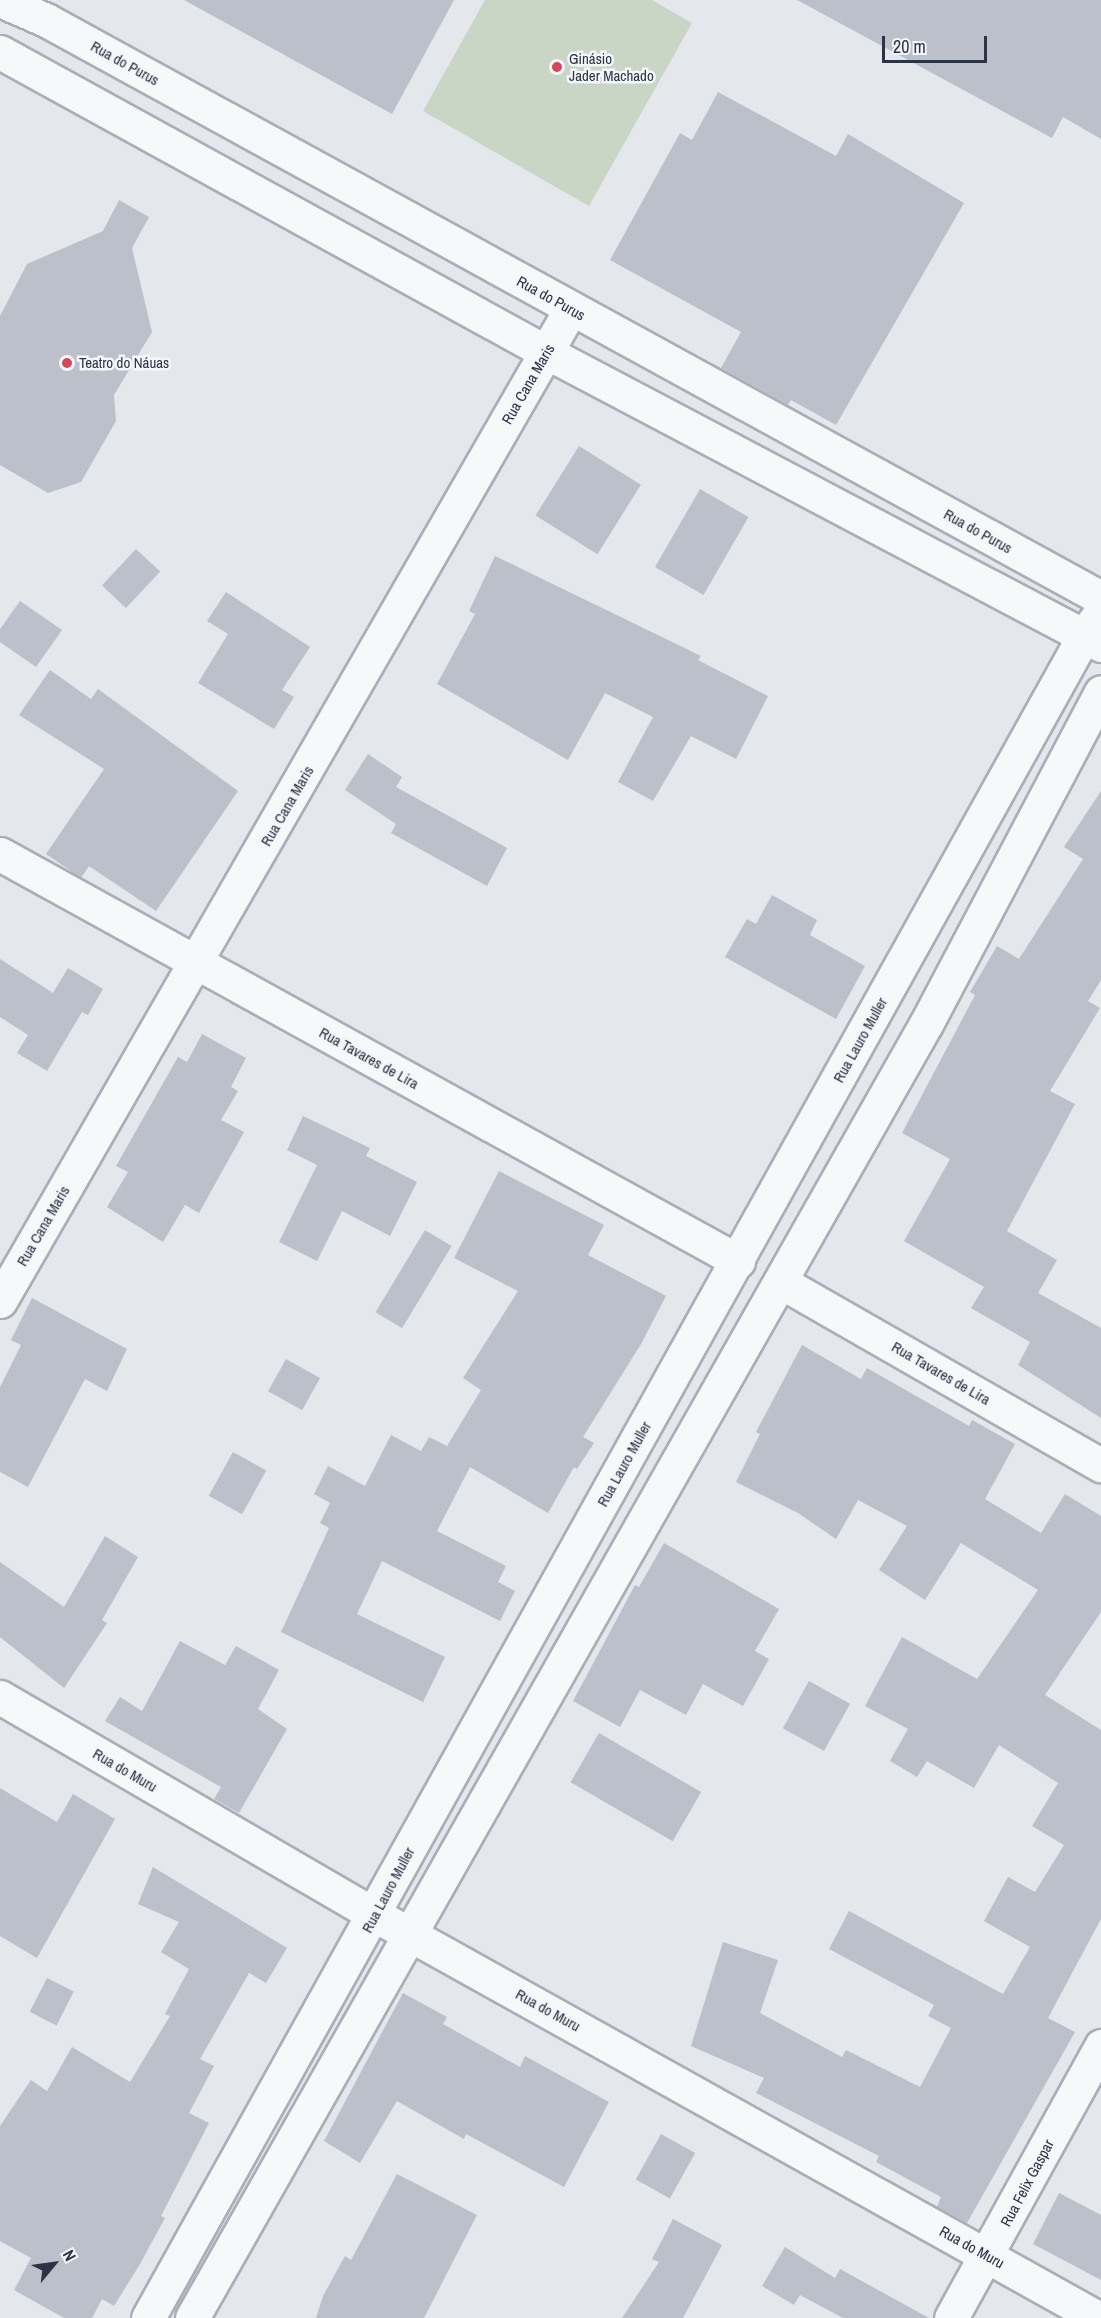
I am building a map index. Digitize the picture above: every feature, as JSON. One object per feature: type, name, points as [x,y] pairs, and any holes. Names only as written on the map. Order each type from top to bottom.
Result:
[{"type":"street","name":"Rua do Purus","points":[[0,0],[51,10],[571,309],[1101,598]]},
{"type":"street","points":[[51,10],[10,59],[546,352],[1096,630]]},
{"type":"street","name":"Rua Cana Maris","points":[[0,1300],[197,963],[571,309]]},
{"type":"street","name":"Rua Lauro Muller","points":[[148,2318],[738,1261],[1096,630]]},
{"type":"street","points":[[192,2318],[926,1024],[1101,692]]},
{"type":"street","name":"Rua Tavares de Lira","points":[[0,854],[738,1261]]},
{"type":"street","name":"Rua Tavares de Lira","points":[[781,1282],[1101,1465]]},
{"type":"street","name":"Rua do Muru","points":[[0,1697],[375,1915],[1098,2318]]},
{"type":"street","name":"Rua Felix Gaspar","points":[[951,2318],[988,2255],[1101,2046]]},
{"type":"green space","name":"Ginásio Jader Machado","points":[[485,0],[652,0],[692,23],[589,206],[423,111]]},
{"type":"building","points":[[184,0],[454,0],[392,114]]},
{"type":"building","points":[[797,0],[1101,0],[1101,139],[1063,117],[1052,138]]},
{"type":"building","points":[[718,92],[836,156],[848,134],[964,203],[836,425],[791,400],[788,405],[721,368],[741,332],[610,260],[680,133],[692,140]]},
{"type":"building","name":"Teatro do Náuas","points":[[119,200],[149,217],[132,248],[152,332],[114,395],[116,421],[81,482],[48,493],[0,465],[0,316],[27,264],[103,231]]},
{"type":"building","points":[[579,446],[641,485],[597,554],[536,516]]},
{"type":"building","points":[[700,489],[748,517],[703,595],[655,567]]},
{"type":"building","points":[[136,549],[160,572],[126,608],[102,586]]},
{"type":"building","points":[[495,556],[701,656],[698,660],[768,696],[736,759],[691,736],[653,801],[618,782],[653,717],[605,693],[568,760],[437,684],[475,614],[469,611]]},
{"type":"building","points":[[226,592],[310,647],[282,690],[294,697],[274,729],[198,683],[228,634],[207,621]]},
{"type":"building","points":[[20,601],[62,630],[36,667],[0,642],[0,629]]},
{"type":"building","points":[[50,670],[91,699],[98,689],[238,791],[156,911],[89,866],[81,878],[46,854],[104,769],[19,715]]},
{"type":"building","points":[[368,754],[402,777],[396,787],[507,848],[487,886],[391,833],[396,824],[345,790]]},
{"type":"building","points":[[1101,791],[1101,980],[1088,1001],[1100,1008],[1050,1091],[1075,1104],[1007,1231],[1057,1260],[1038,1293],[1101,1328],[1101,1418],[1018,1365],[1030,1342],[971,1308],[984,1287],[904,1241],[950,1159],[902,1133],[975,995],[970,992],[997,946],[1019,959],[1083,859],[1064,847]]},
{"type":"building","points":[[772,895],[817,920],[810,935],[865,966],[836,1019],[725,957],[747,919],[756,924]]},
{"type":"building","points":[[0,959],[53,993],[68,968],[103,989],[88,1015],[82,1012],[47,1071],[17,1053],[28,1035],[0,1017]]},
{"type":"building","points":[[202,1034],[246,1058],[231,1087],[238,1091],[221,1120],[244,1132],[199,1213],[185,1205],[163,1242],[107,1207],[128,1172],[116,1166],[178,1057],[187,1062]]},
{"type":"building","points":[[303,1116],[370,1148],[366,1156],[417,1182],[390,1236],[342,1211],[317,1261],[279,1242],[317,1165],[287,1150]]},
{"type":"building","points":[[499,1171],[604,1225],[588,1255],[666,1296],[641,1344],[583,1437],[594,1443],[577,1469],[574,1467],[548,1513],[470,1467],[437,1531],[506,1566],[498,1582],[515,1591],[500,1621],[382,1561],[357,1614],[445,1657],[423,1702],[281,1632],[329,1528],[320,1523],[330,1503],[314,1494],[328,1466],[365,1486],[391,1435],[421,1451],[429,1437],[447,1446],[481,1390],[463,1378],[518,1291],[454,1258]]},
{"type":"building","points":[[425,1230],[452,1246],[402,1328],[376,1312]]},
{"type":"building","points":[[32,1298],[127,1349],[107,1391],[85,1379],[28,1487],[0,1472],[0,1387],[21,1345],[11,1340]]},
{"type":"building","points":[[802,1345],[861,1379],[867,1368],[969,1426],[972,1420],[1015,1444],[985,1499],[1041,1533],[1065,1494],[1101,1516],[1101,1612],[1045,1695],[1101,1730],[1101,1919],[1048,2018],[1075,2032],[967,2223],[937,2207],[941,2197],[876,2162],[879,2156],[756,2093],[764,2078],[691,2046],[723,1942],[778,1960],[760,2013],[842,2057],[846,2050],[920,2087],[951,2028],[928,2016],[934,2005],[829,1949],[849,1911],[1003,1994],[1030,1947],[984,1921],[1008,1877],[1035,1892],[1064,1845],[1032,1826],[1058,1783],[999,1745],[974,1788],[927,1761],[917,1777],[890,1761],[908,1729],[865,1706],[902,1637],[977,1679],[1038,1590],[961,1543],[925,1600],[879,1570],[907,1526],[858,1500],[836,1539],[798,1513],[736,1482],[760,1434],[756,1432]]},
{"type":"building","points":[[286,1359],[320,1378],[302,1410],[268,1391]]},
{"type":"building","points":[[233,1452],[266,1470],[242,1514],[209,1496]]},
{"type":"building","points":[[105,1536],[138,1557],[102,1620],[107,1623],[64,1688],[0,1637],[0,1562],[64,1607]]},
{"type":"building","points":[[664,1543],[779,1609],[755,1651],[769,1659],[743,1706],[703,1684],[686,1715],[640,1690],[620,1727],[573,1701],[635,1585],[639,1587]]},
{"type":"building","points":[[180,1641],[225,1665],[236,1646],[279,1670],[258,1709],[287,1729],[239,1813],[214,1799],[221,1787],[105,1721],[120,1697],[142,1711]]},
{"type":"building","points":[[809,1681],[850,1704],[824,1751],[783,1728]]},
{"type":"building","points":[[599,1733],[701,1792],[673,1841],[570,1782]]},
{"type":"building","points":[[0,1788],[57,1822],[73,1794],[115,1819],[37,1958],[0,1936]]},
{"type":"building","points":[[153,1867],[287,1948],[266,1983],[249,1973],[200,2059],[214,2066],[189,2113],[209,2123],[161,2216],[165,2218],[140,2264],[114,2306],[102,2299],[92,2318],[64,2318],[14,2290],[31,2258],[0,2241],[0,2126],[31,2080],[47,2091],[72,2047],[130,2082],[170,2016],[165,2014],[189,1969],[161,1952],[179,1922],[138,1904]]},
{"type":"building","points":[[47,1978],[74,1992],[56,2025],[30,2012]]},
{"type":"building","points":[[403,1993],[447,2017],[443,2024],[520,2067],[525,2056],[609,2102],[564,2187],[466,2134],[464,2139],[397,2101],[360,2163],[324,2141]]},
{"type":"building","points":[[661,2134],[695,2153],[670,2198],[636,2179]]},
{"type":"building","points":[[397,2174],[477,2215],[424,2318],[316,2318],[323,2296],[345,2256],[351,2260]]},
{"type":"building","points":[[1059,2193],[1101,2215],[1101,2280],[1033,2244]]},
{"type":"building","points":[[673,2219],[722,2245],[683,2318],[622,2318],[659,2262],[652,2259]]},
{"type":"building","points":[[785,2247],[835,2278],[840,2269],[929,2318],[843,2318],[800,2295],[794,2305],[762,2286]]},
{"type":"place","name":"Ginásio Jader Machado","points":[[557,67]]},
{"type":"place","name":"Teatro do Náuas","points":[[67,363]]}]
